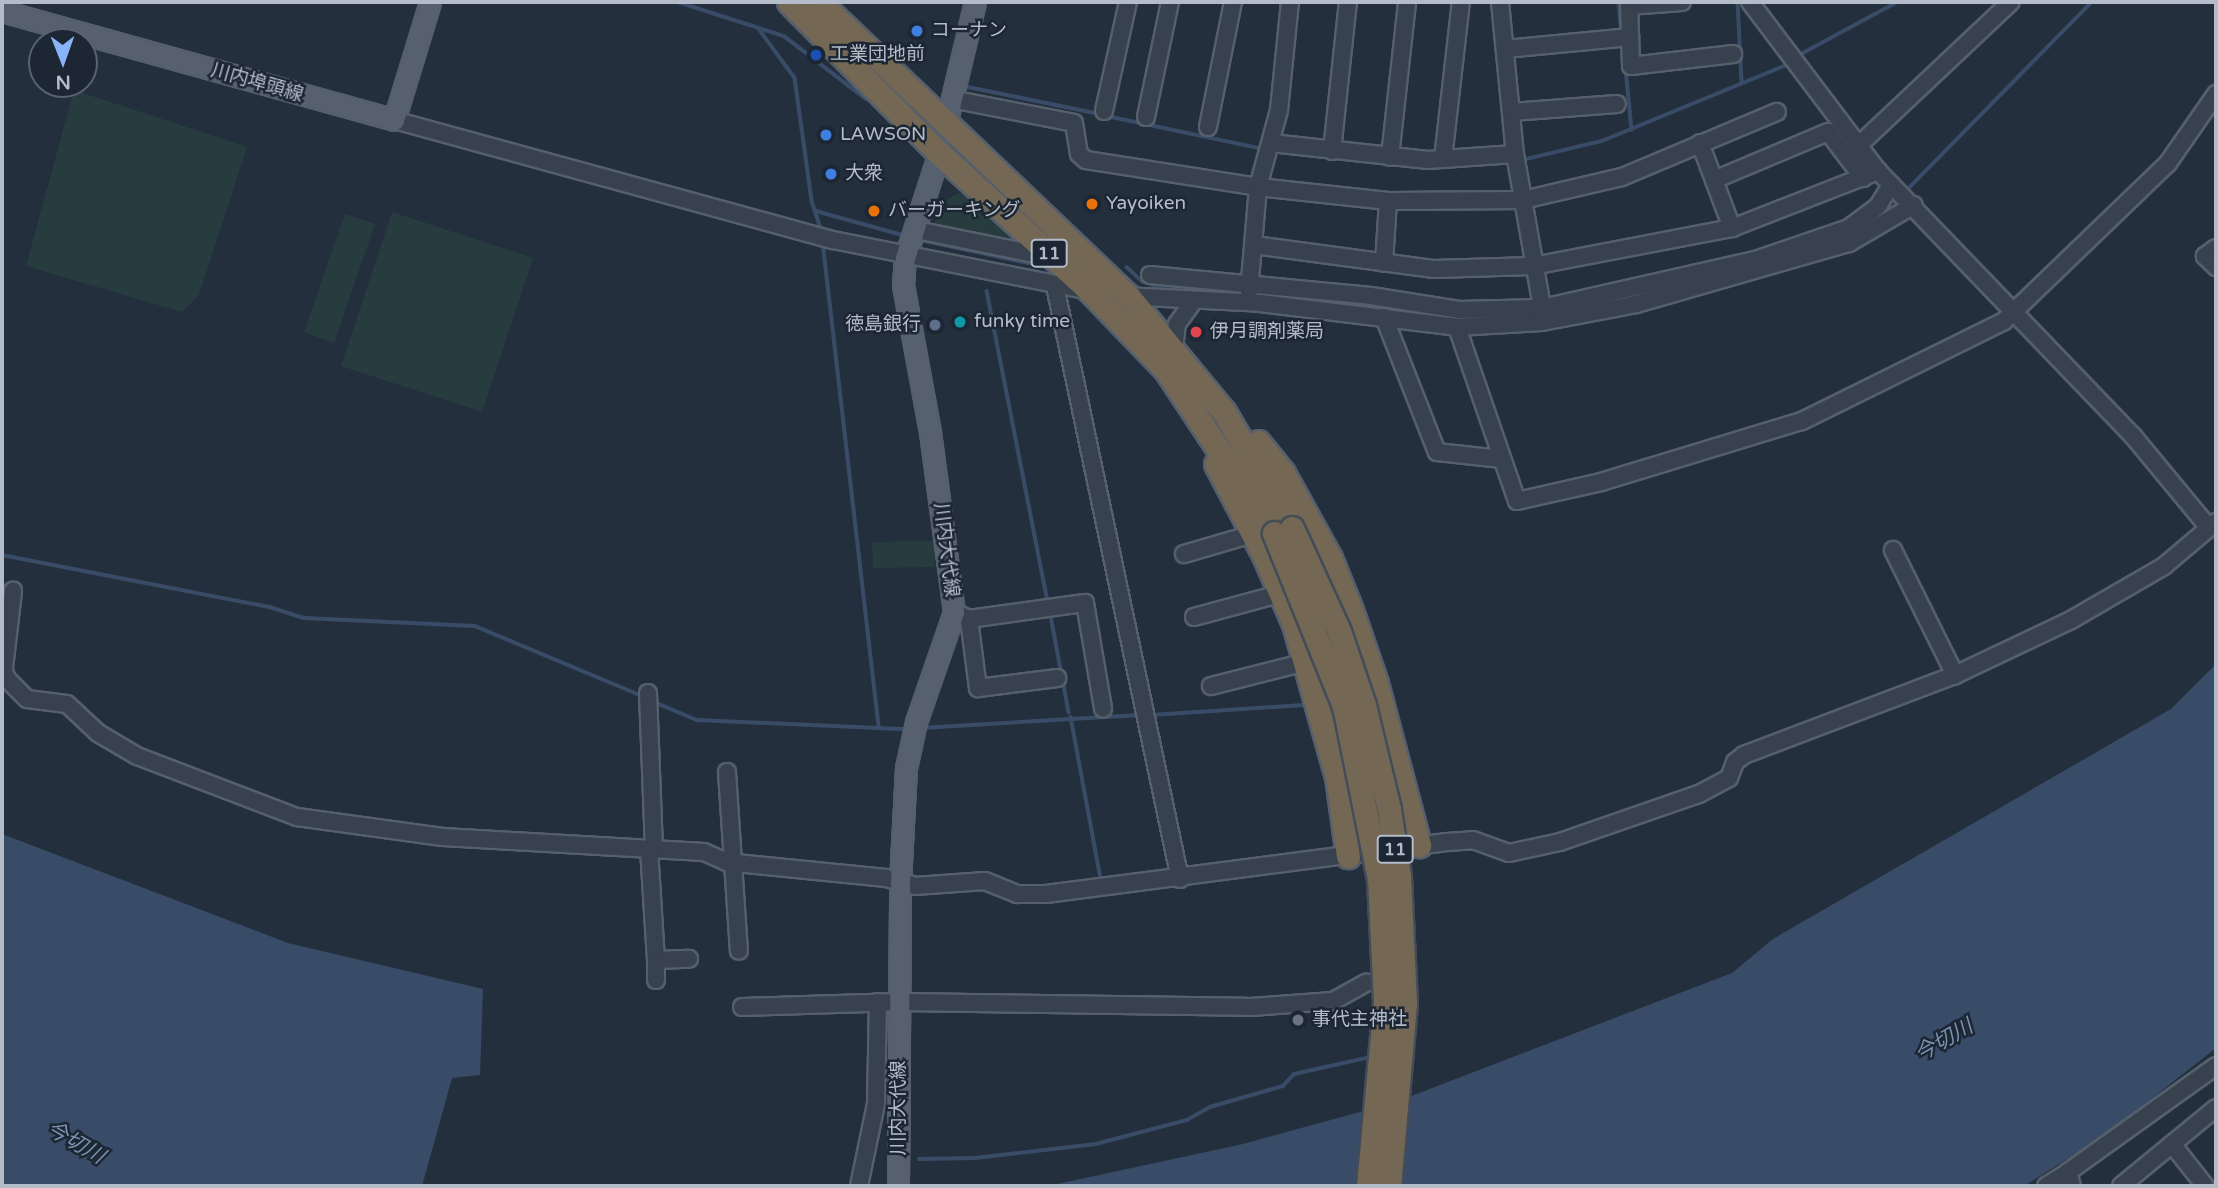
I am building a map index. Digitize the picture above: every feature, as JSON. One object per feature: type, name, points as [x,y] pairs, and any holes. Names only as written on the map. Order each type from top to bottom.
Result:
[{"type":"highway","name":"11","points":[[789,2],[939,153],[1090,291],[1166,370],[1200,415],[1273,532],[1318,581],[1360,693],[1389,809],[1400,888],[1405,1004],[1389,1186]]},
{"type":"highway","name":"11","points":[[820,2],[1128,296],[1174,348],[1224,412],[1253,435],[1283,473],[1330,558],[1377,683],[1419,845]]},
{"type":"highway","name":"11","points":[[1224,412],[1344,706],[1377,865],[1385,1003],[1368,1186]]},
{"type":"highway","name":"11","points":[[1273,532],[1283,593],[1306,662],[1340,793],[1348,856]]},
{"type":"main road","points":[[394,120],[430,2]]},
{"type":"main road","name":"川内大代線","points":[[898,1186],[900,882],[904,791],[915,727],[961,616],[903,285],[939,153],[975,2]]},
{"type":"main road","name":"川内埠頭線","points":[[2,11],[394,120]]},
{"type":"street","points":[[1104,111],[1128,2]]},
{"type":"street","points":[[1146,117],[1170,2]]},
{"type":"street","points":[[1208,127],[1233,2]]},
{"type":"street","points":[[1249,293],[1258,187],[1279,110],[1290,2]]},
{"type":"street","points":[[1332,151],[1348,2]]},
{"type":"street","points":[[1390,157],[1407,2]]},
{"type":"street","points":[[1443,159],[1461,2]]},
{"type":"street","points":[[1500,2],[1516,159],[1543,314]]},
{"type":"street","points":[[1682,2],[1629,4],[1631,66],[1733,54]]},
{"type":"street","points":[[1750,2],[1858,146],[1870,175]]},
{"type":"street","points":[[1858,146],[2011,2]]},
{"type":"street","points":[[1505,49],[1630,37]]},
{"type":"street","points":[[1457,327],[1500,459],[1517,501],[1601,482],[1802,421],[2013,312],[2168,163],[2216,94]]},
{"type":"street","points":[[951,99],[1074,123],[1079,154],[1086,160],[1258,187],[1388,201],[1523,200],[1622,177],[1777,112]]},
{"type":"street","points":[[1512,112],[1617,104]]},
{"type":"street","points":[[394,120],[833,240],[914,240],[1034,254]]},
{"type":"street","points":[[12,591],[3,667],[7,679],[27,699],[67,704],[98,733],[137,756],[251,797],[284,814],[443,836],[704,852],[734,863],[915,886],[985,881],[1017,894],[1046,894],[1180,879],[1419,845],[1474,840],[1509,853],[1560,842],[1699,794],[1729,778],[1735,762],[1744,755],[1955,675],[2114,597],[2164,566],[2213,525],[2133,436],[1903,195],[1870,175],[1828,132],[1714,180]]},
{"type":"street","points":[[1700,143],[1732,228]]},
{"type":"street","points":[[1269,147],[1390,157],[1516,159]]},
{"type":"street","points":[[1254,245],[1450,270],[1533,266],[1732,228],[1870,175]]},
{"type":"street","points":[[1150,275],[1384,317],[1457,327],[1712,284],[1855,232],[1903,195]]},
{"type":"street","points":[[1855,232],[1878,206],[1903,195]]},
{"type":"street","points":[[1384,263],[1388,201]]},
{"type":"street","points":[[914,240],[1055,286],[1128,296],[1194,302],[1249,293],[1543,314]]},
{"type":"street","points":[[2216,248],[2205,256],[2216,267]]},
{"type":"street","points":[[1055,286],[1180,879]]},
{"type":"street","points":[[1174,348],[1177,324],[1194,302]]},
{"type":"street","points":[[1384,317],[1437,452],[1500,459]]},
{"type":"street","points":[[1184,554],[1273,532]]},
{"type":"street","points":[[1893,550],[1955,675]]},
{"type":"street","points":[[1194,617],[1283,593]]},
{"type":"street","points":[[1057,678],[978,688],[961,616],[1085,603],[1103,708]]},
{"type":"street","points":[[1211,686],[1306,662]]},
{"type":"street","points":[[648,699],[656,980]]},
{"type":"street","points":[[727,772],[739,951]]},
{"type":"street","points":[[1340,793],[1403,780]]},
{"type":"street","points":[[656,960],[689,959]]},
{"type":"street","points":[[742,1007],[900,1002],[1251,1007],[1333,1001],[1366,983]]},
{"type":"street","points":[[859,1186],[876,1104],[878,1002]]},
{"type":"street","points":[[2046,1186],[2070,1179],[2216,1066]]},
{"type":"street","points":[[2122,1186],[2216,1108]]},
{"type":"street","points":[[2172,1144],[2205,1186]]},
{"type":"green space","points":[[72,98],[98,98],[247,147],[199,295],[182,312],[26,266]]},
{"type":"green space","points":[[959,193],[967,196],[1025,248],[932,230],[947,199]]},
{"type":"green space","points":[[392,212],[533,258],[482,412],[341,366]]},
{"type":"green space","points":[[345,214],[375,224],[334,343],[304,332]]},
{"type":"green space","points":[[935,541],[935,567],[873,568],[872,542]]},
{"type":"water","name":"今切川","points":[[2216,664],[2216,1048],[2104,1136],[2024,1186],[1048,1186],[1243,1144],[1393,1103],[1732,973],[1773,939],[2171,709]]},
{"type":"water","name":"今切川","points":[[2,834],[288,943],[483,989],[480,1075],[452,1078],[422,1186],[2,1186]]},
{"type":"waterway","points":[[678,2],[784,36],[866,99]]},
{"type":"waterway","points":[[1619,2],[1622,34]]},
{"type":"waterway","points":[[1738,2],[1742,82]]},
{"type":"waterway","points":[[1801,54],[1897,2]]},
{"type":"waterway","points":[[1906,191],[2092,2]]},
{"type":"waterway","points":[[759,29],[795,78],[812,201],[822,231]]},
{"type":"waterway","points":[[1522,160],[1602,141],[1789,64]]},
{"type":"waterway","points":[[1626,69],[1632,130]]},
{"type":"waterway","points":[[968,87],[1099,114]]},
{"type":"waterway","points":[[1820,107],[1836,129]]},
{"type":"waterway","points":[[1107,116],[1264,149]]},
{"type":"waterway","points":[[1278,151],[1423,167]]},
{"type":"waterway","points":[[1462,165],[1511,162]]},
{"type":"waterway","points":[[816,211],[906,236]]},
{"type":"waterway","points":[[916,239],[1037,265]]},
{"type":"waterway","points":[[823,242],[879,728]]},
{"type":"waterway","points":[[1127,267],[1142,281],[1160,287],[1244,292]]},
{"type":"waterway","points":[[987,291],[1048,602]]},
{"type":"waterway","points":[[1255,293],[1275,295]]},
{"type":"waterway","points":[[2,555],[270,607],[304,618],[475,626],[642,696]]},
{"type":"waterway","points":[[1051,616],[1069,712]]},
{"type":"waterway","points":[[652,701],[697,720],[906,729]]},
{"type":"waterway","points":[[1152,715],[1303,705]]},
{"type":"waterway","points":[[921,728],[1140,715]]},
{"type":"waterway","points":[[1071,717],[1101,879]]},
{"type":"waterway","points":[[919,1159],[975,1158],[1096,1144],[1187,1120],[1210,1107],[1283,1086],[1294,1074],[1366,1058]]},
{"type":"place","name":"コーナン","points":[[917,31]]},
{"type":"place","name":"工業団地前","points":[[816,55]]},
{"type":"place","name":"LAWSON","points":[[826,135]]},
{"type":"place","name":"大衆","points":[[831,174]]},
{"type":"place","name":"Yayoiken","points":[[1092,204]]},
{"type":"place","name":"バーガーキング","points":[[874,211]]},
{"type":"place","name":"funky time","points":[[960,322]]},
{"type":"place","name":"徳島銀行","points":[[935,325]]},
{"type":"place","name":"伊月調剤薬局","points":[[1196,332]]},
{"type":"place","name":"事代主神社","points":[[1298,1020]]}]
